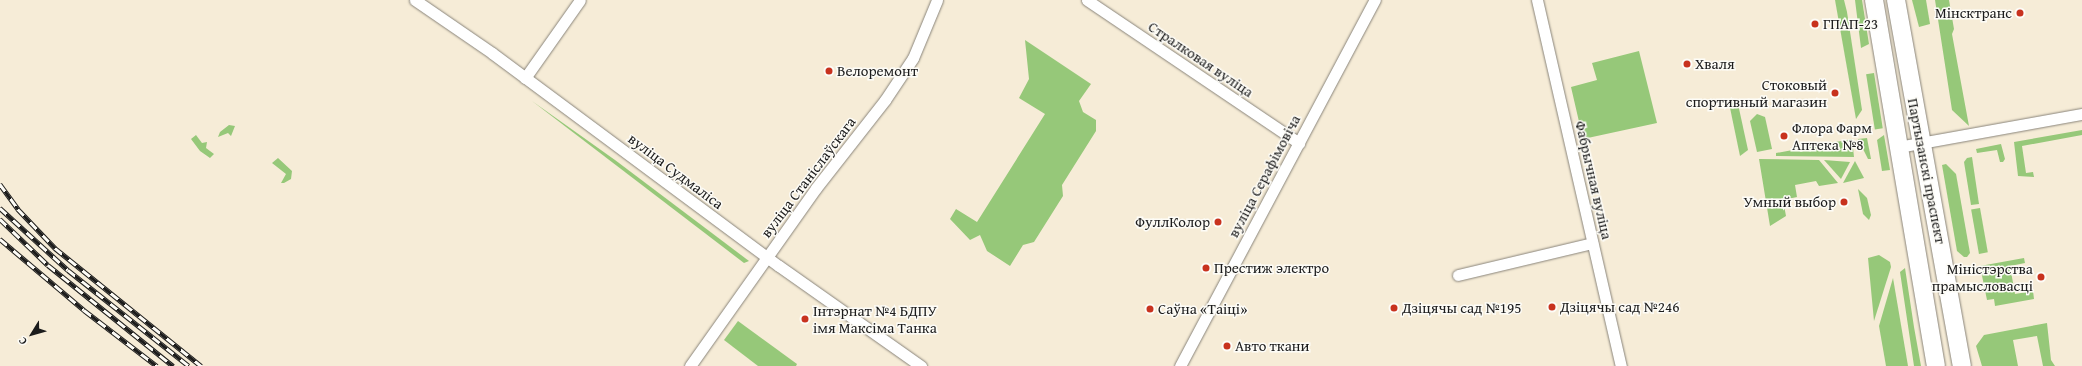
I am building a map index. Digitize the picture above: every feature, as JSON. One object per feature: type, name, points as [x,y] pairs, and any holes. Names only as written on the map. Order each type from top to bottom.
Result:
[{"type":"main road","name":"Партызанскі праспект","points":[[1874,0],[1936,366]]},
{"type":"main road","name":"Партызанскі праспект","points":[[1896,0],[1921,143],[1959,340],[1962,366]]},
{"type":"main road","points":[[1928,366],[1930,326]]},
{"type":"main road","points":[[1959,340],[1971,366]]},
{"type":"street","name":"вуліца Судмаліса","points":[[415,0],[525,78],[766,256],[921,366]]},
{"type":"street","points":[[525,78],[580,0]]},
{"type":"street","name":"вуліца Станіслаўскага","points":[[690,366],[766,256],[885,100],[913,58],[938,0]]},
{"type":"street","name":"Стралковая вуліца","points":[[1087,0],[1298,143]]},
{"type":"street","name":"вуліца Серафімовіча","points":[[1180,366],[1374,0]]},
{"type":"street","name":"Фабрычная вуліца","points":[[1537,0],[1621,366]]},
{"type":"street","points":[[1898,148],[2082,114]]},
{"type":"street","points":[[1458,275],[1592,242]]},
{"type":"green space","points":[[1835,0],[1844,0],[1847,12],[1862,110],[1856,119]]},
{"type":"green space","points":[[1855,0],[1862,0],[1869,44],[1861,48]]},
{"type":"green space","points":[[1912,0],[1926,0],[1930,24],[1919,27]]},
{"type":"green space","points":[[1935,0],[1949,0],[1954,29],[1952,34],[1969,126],[1952,110]]},
{"type":"green space","points":[[1025,40],[1091,84],[1079,101],[1083,112],[1096,120],[1096,131],[1062,185],[1063,196],[1034,242],[1023,245],[1010,266],[987,251],[980,235],[970,240],[950,219],[956,209],[977,222],[1045,114],[1019,98],[1029,79]]},
{"type":"green space","points":[[1639,51],[1657,123],[1583,139],[1571,87],[1597,80],[1592,63]]},
{"type":"green space","points":[[1874,73],[1883,128],[1875,130],[1866,74]]},
{"type":"green space","points":[[532,101],[615,160],[749,261],[744,263]]},
{"type":"green space","points":[[1734,101],[1738,104],[1748,150],[1740,156],[1729,103]]},
{"type":"green space","points":[[1757,114],[1765,117],[1772,149],[1757,152],[1750,121]]},
{"type":"green space","points":[[229,125],[235,126],[231,136],[228,133],[218,137],[220,132]]},
{"type":"green space","points":[[2082,130],[2082,135],[2022,146],[2026,173],[2033,172],[2034,177],[2018,176],[2014,142]]},
{"type":"green space","points":[[196,135],[202,143],[207,142],[206,148],[214,154],[210,158],[200,151],[191,139]]},
{"type":"green space","points":[[1884,135],[1890,170],[1882,171],[1877,140]]},
{"type":"green space","points":[[1867,138],[1871,159],[1868,159],[1858,139]]},
{"type":"green space","points":[[1852,139],[1854,157],[1776,156],[1776,153]]},
{"type":"green space","points":[[2001,144],[2005,159],[2003,162],[2000,162],[1997,150],[1977,153],[1976,149]]},
{"type":"green space","points":[[1972,157],[1979,204],[1971,205],[1964,162],[1967,158]]},
{"type":"green space","points":[[278,158],[292,171],[291,179],[284,183],[281,183],[286,174],[272,163]]},
{"type":"green space","points":[[1759,159],[1819,160],[1838,183],[1819,186],[1816,181],[1795,185],[1797,197],[1783,200],[1786,216],[1770,226]]},
{"type":"green space","points":[[1824,160],[1850,162],[1841,179]]},
{"type":"green space","points":[[1855,161],[1864,178],[1843,183]]},
{"type":"green space","points":[[1946,164],[1956,174],[1970,253],[1967,257],[1964,257],[1957,251],[1942,165]]},
{"type":"green space","points":[[1858,189],[1867,198],[1871,215],[1869,220],[1863,214]]},
{"type":"green space","points":[[1980,208],[1988,252],[1979,254],[1971,210]]},
{"type":"green space","points":[[1879,255],[1890,262],[1891,267],[1874,321],[1868,258]]},
{"type":"green space","points":[[2024,258],[2025,263],[2010,266],[2015,294],[2033,291],[2034,299],[1995,306],[1994,299],[1987,300],[1980,266]]},
{"type":"green space","points":[[1905,268],[1921,366],[1914,366],[1900,272]]},
{"type":"green space","points":[[1893,278],[1908,366],[1886,366],[1879,326]]},
{"type":"green space","points":[[738,321],[797,364],[796,366],[758,366],[724,340]]},
{"type":"green space","points":[[2047,323],[2051,360],[2055,366],[2043,366],[2037,336],[2013,340],[2018,366],[1982,366],[1976,346],[1984,335]]},
{"type":"railway","points":[[0,184],[18,209],[55,248],[201,366]]},
{"type":"railway","points":[[0,208],[68,270],[189,366]]},
{"type":"railway","points":[[0,219],[48,265],[173,366]]},
{"type":"railway","points":[[0,239],[84,310],[157,366]]},
{"type":"place","name":"Мінсктранс","points":[[2020,13]]},
{"type":"place","name":"ГПАП-23","points":[[1815,24]]},
{"type":"place","name":"Хваля","points":[[1687,64]]},
{"type":"place","name":"Велоремонт","points":[[829,71]]},
{"type":"place","name":"Стоковый спортивный магазин","points":[[1835,93]]},
{"type":"place","name":"Флора Фарм Аптека №8","points":[[1784,136]]},
{"type":"place","name":"Умный выбор","points":[[1844,202]]},
{"type":"place","name":"ФуллКолор","points":[[1218,222]]},
{"type":"place","name":"Престиж электро","points":[[1206,268]]},
{"type":"place","name":"Міністэрства прамысловасці","points":[[2041,277]]},
{"type":"place","name":"Дзіцячы сад №246","points":[[1552,307]]},
{"type":"place","name":"Дзіцячы сад №195","points":[[1394,308]]},
{"type":"place","name":"Саўна «Таіці»","points":[[1150,309]]},
{"type":"place","name":"Інтэрнат №4 БДПУ імя Максіма Танка","points":[[805,319]]},
{"type":"place","name":"Авто ткани","points":[[1227,346]]}]
